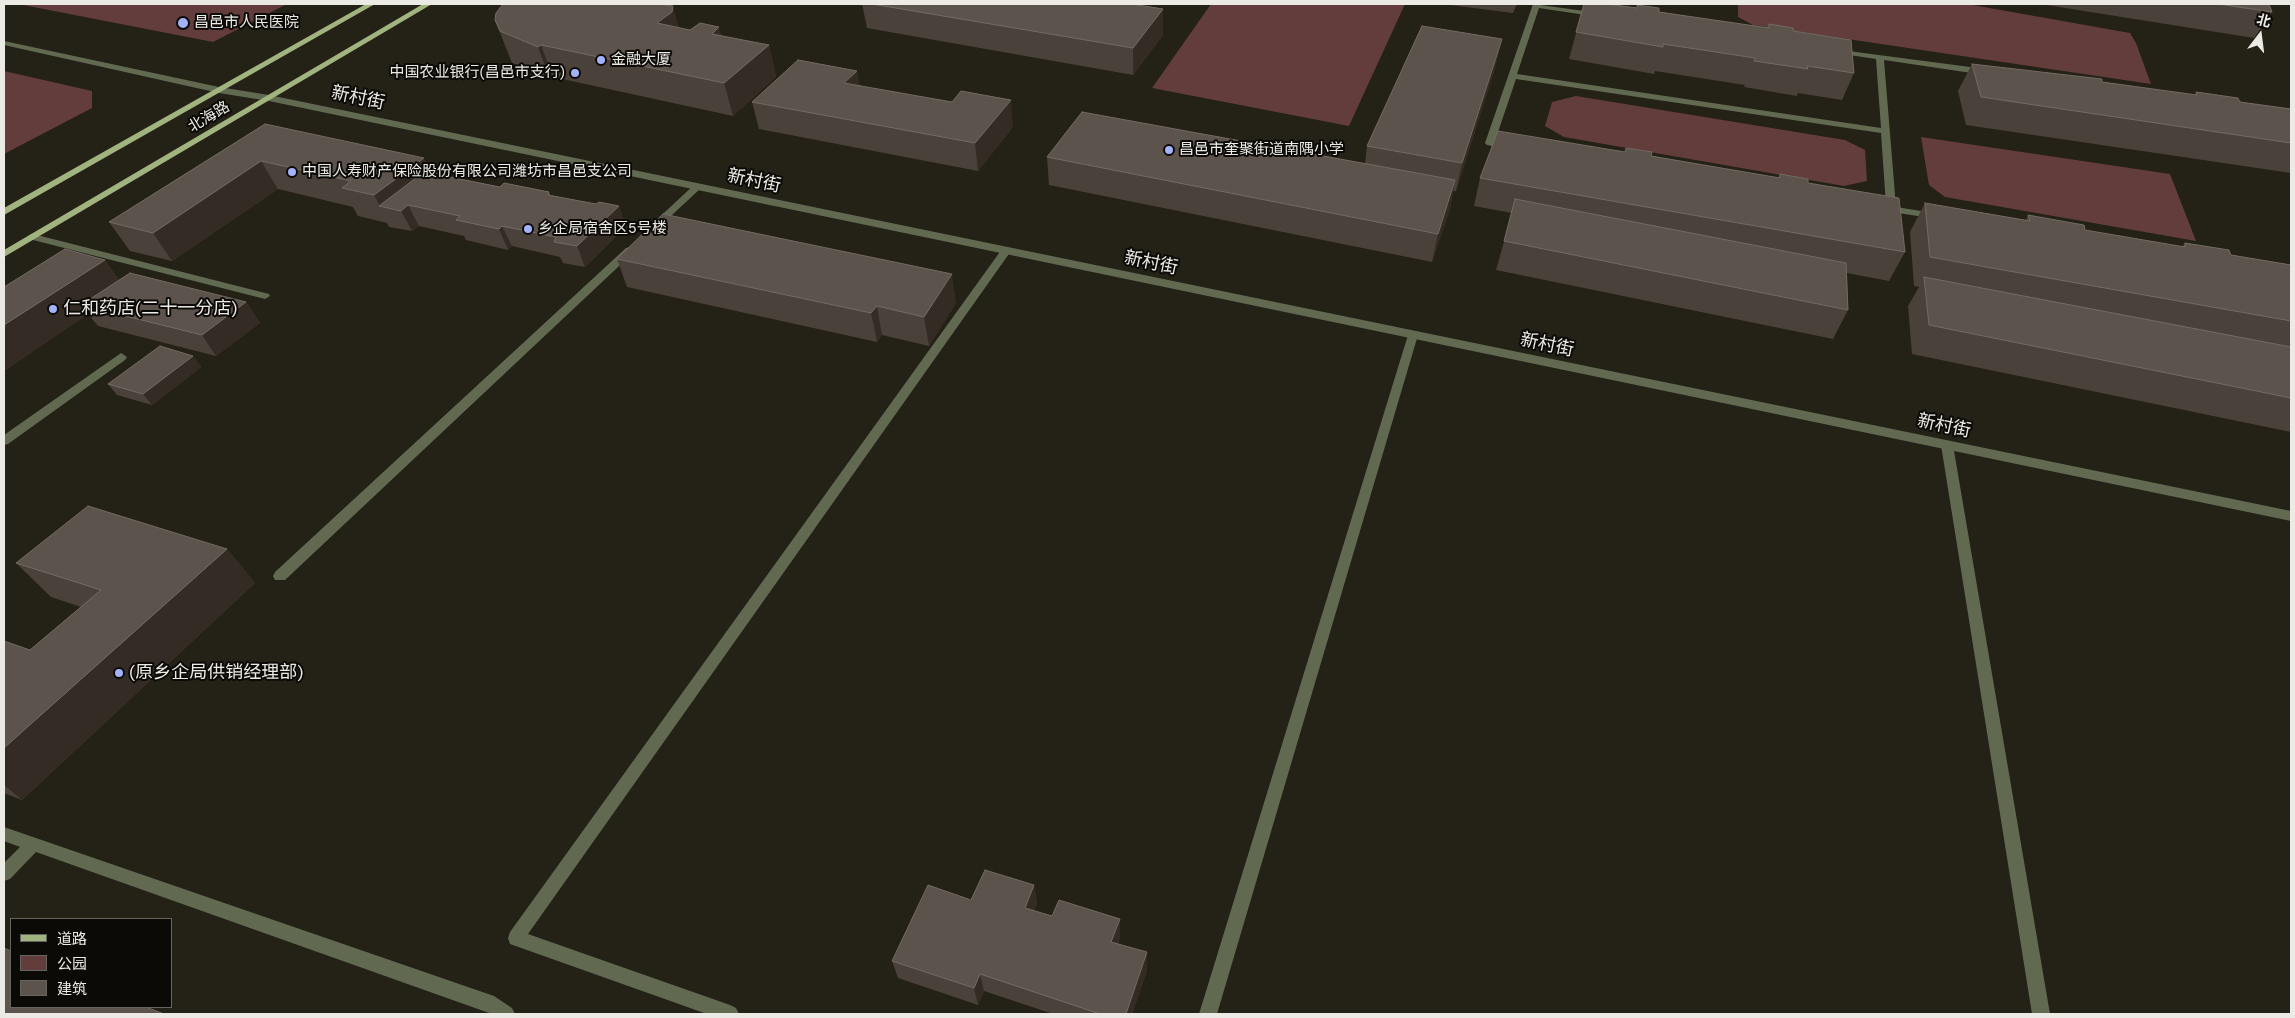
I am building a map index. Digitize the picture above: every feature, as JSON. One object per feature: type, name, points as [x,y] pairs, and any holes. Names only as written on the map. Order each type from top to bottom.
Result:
[{"type":"main road","name":"北海路","points":[[4,212],[371,4]]},
{"type":"main road","name":"北海路","points":[[4,254],[428,4]]},
{"type":"street","points":[[1519,148],[1490,143],[1536,5],[1605,15]]},
{"type":"street","name":"新村街","points":[[4,43],[219,90],[269,98],[2291,516]]},
{"type":"street","points":[[1831,50],[1998,74]]},
{"type":"street","points":[[1880,57],[1891,209]]},
{"type":"street","points":[[1512,76],[1886,131]]},
{"type":"street","points":[[280,576],[697,187]]},
{"type":"street","points":[[1872,206],[1950,218]]},
{"type":"street","points":[[33,237],[265,296]]},
{"type":"street","points":[[730,1014],[516,938],[1006,251]]},
{"type":"street","points":[[1208,1014],[1414,335]]},
{"type":"street","points":[[4,441],[121,357]]},
{"type":"street","points":[[1947,444],[2041,1014]]},
{"type":"street","points":[[4,834],[494,1004],[506,1014]]},
{"type":"street","points":[[4,874],[33,844]]},
{"type":"green space","name":"昌邑市人民医院","points":[[18,4],[287,4],[213,42]]},
{"type":"green space","points":[[1211,4],[1405,4],[1349,126],[1152,88]]},
{"type":"green space","points":[[1738,4],[1967,4],[2130,33],[2136,43],[2151,84],[1753,25],[1738,17]]},
{"type":"green space","points":[[4,71],[92,91],[92,108],[4,154]]},
{"type":"green space","points":[[1576,96],[1845,140],[1865,150],[1867,181],[1844,186],[1564,137],[1545,126],[1552,102]]},
{"type":"green space","points":[[1921,137],[2170,174],[2196,241],[1945,197],[1929,185]]},
{"type":"building","points":[[503,4],[660,4],[673,6],[672,12],[657,23],[690,30],[700,23],[719,27],[712,34],[769,45],[724,83],[541,45],[538,47],[500,31],[495,20],[496,13]]},
{"type":"building","points":[[872,4],[1132,4],[1163,9],[1133,48]]},
{"type":"building","points":[[1584,4],[1607,4],[1637,8],[1637,5],[1659,8],[1659,12],[1769,28],[1769,24],[1793,28],[1793,31],[1851,40],[1854,73],[1807,66],[1808,69],[1754,61],[1755,58],[1663,44],[1663,47],[1576,32]]},
{"type":"building","points":[[2218,4],[2269,4],[2272,12]]},
{"type":"building","points":[[1422,26],[1502,39],[1462,163],[1367,146]]},
{"type":"building","points":[[798,60],[857,71],[844,83],[952,102],[961,91],[1011,100],[975,143],[752,102]]},
{"type":"building","points":[[1972,64],[2102,79],[2102,82],[2197,95],[2196,92],[2238,98],[2240,102],[2291,109],[2291,143],[1981,97]]},
{"type":"building","points":[[1082,112],[1455,180],[1438,234],[1047,157]]},
{"type":"building","points":[[265,124],[424,158],[374,195],[342,188],[351,181],[261,161],[153,233],[109,222]]},
{"type":"building","points":[[1498,131],[1625,152],[1626,148],[1652,152],[1651,156],[1780,178],[1780,174],[1808,179],[1808,183],[1899,198],[1905,252],[1480,178]]},
{"type":"building","points":[[429,168],[449,171],[444,176],[500,187],[504,183],[549,192],[548,195],[596,204],[599,202],[619,206],[577,246],[554,242],[556,237],[502,226],[499,229],[456,220],[460,216],[408,205],[401,211],[379,206]]},
{"type":"building","points":[[1515,199],[1846,263],[1848,310],[1504,241]]},
{"type":"building","points":[[1925,203],[2030,221],[2028,215],[2084,225],[2085,230],[2185,247],[2185,243],[2229,250],[2231,255],[2291,265],[2291,321],[1930,257]]},
{"type":"building","points":[[663,214],[952,274],[924,317],[877,306],[871,313],[617,259]]},
{"type":"building","points":[[65,249],[105,260],[4,325],[4,287]]},
{"type":"building","points":[[130,273],[246,302],[202,335],[81,305]]},
{"type":"building","points":[[1924,277],[2291,347],[2291,398],[1929,325]]},
{"type":"building","points":[[160,346],[193,356],[143,394],[108,384]]},
{"type":"building","points":[[88,506],[227,549],[4,748],[4,641],[30,650],[101,590],[16,563]]},
{"type":"building","points":[[985,870],[1034,885],[1025,908],[1052,916],[1059,900],[1120,919],[1111,942],[1147,952],[1126,1014],[1100,1014],[980,974],[974,988],[892,961],[928,885],[971,900]]},
{"type":"building","points":[[4,948],[10,951],[10,1008],[149,1008],[164,1014],[4,1014]]},
{"type":"place","name":"昌邑市人民医院","points":[[183,23]]},
{"type":"place","name":"金融大厦","points":[[601,60]]},
{"type":"place","name":"中国农业银行(昌邑市支行)","points":[[575,73]]},
{"type":"place","name":"昌邑市奎聚街道南隅小学","points":[[1169,150]]},
{"type":"place","name":"中国人寿财产保险股份有限公司潍坊市昌邑支公司","points":[[292,172]]},
{"type":"place","name":"乡企局宿舍区5号楼","points":[[528,229]]},
{"type":"place","name":"仁和药店(二十一分店)","points":[[53,309]]},
{"type":"place","name":"(原乡企局供销经理部)","points":[[119,673]]}]
